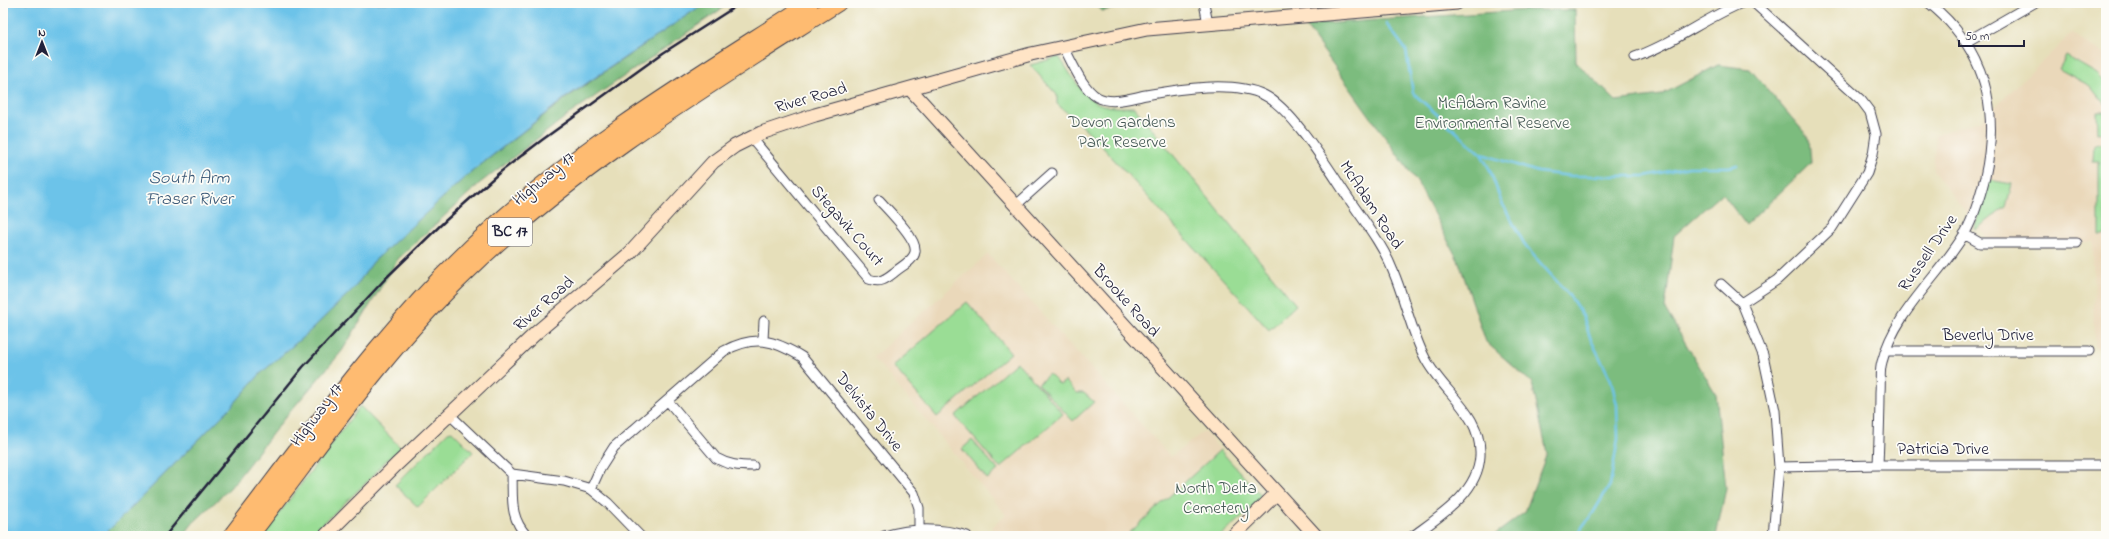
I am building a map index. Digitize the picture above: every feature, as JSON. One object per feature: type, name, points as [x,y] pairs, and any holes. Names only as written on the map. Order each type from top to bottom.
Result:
[{"type":"highway","name":"Highway 17","points":[[231,536],[385,338],[435,283],[494,225],[558,172],[626,122],[810,3]]},
{"type":"highway","name":"Highway 17","points":[[250,536],[329,431],[396,347],[466,272],[518,224],[582,172],[627,139],[838,3]]},
{"type":"street","points":[[1204,3],[1208,24]]},
{"type":"street","name":"River Road","points":[[326,536],[537,332],[630,253],[690,185],[713,162],[735,146],[751,137],[781,125],[1063,46],[1147,29],[1457,3]]},
{"type":"street","points":[[1635,57],[1654,50],[1720,12],[1742,3]]},
{"type":"street","points":[[1742,303],[1777,280],[1832,228],[1867,173],[1873,154],[1876,134],[1870,112],[1861,100],[1754,3]]},
{"type":"street","name":"Russell Drive","points":[[1878,465],[1881,363],[1900,321],[1964,234],[1974,216],[1980,198],[1990,154],[1992,123],[1986,90],[1978,66],[1966,42],[1951,24],[1929,3]]},
{"type":"street","points":[[1966,42],[2034,3]]},
{"type":"street","name":"McAdam Road","points":[[1063,46],[1081,79],[1096,96],[1108,100],[1120,101],[1158,94],[1224,87],[1252,90],[1265,95],[1276,103],[1318,154],[1389,261],[1424,357],[1433,372],[1471,419],[1479,439],[1479,467],[1471,486],[1458,500],[1413,536]]},
{"type":"street","name":"Brooke Road","points":[[910,89],[1316,536]]},
{"type":"street","name":"Stegavik Court","points":[[751,137],[869,279],[875,282],[886,279],[913,258],[915,252],[913,240],[879,200]]},
{"type":"street","points":[[1015,206],[1052,173]]},
{"type":"street","points":[[1964,234],[1980,243],[2076,243]]},
{"type":"street","points":[[1721,284],[1742,303],[1763,355],[1775,410],[1779,467],[1773,536]]},
{"type":"street","points":[[763,340],[764,321]]},
{"type":"street","name":"Delvista Drive","points":[[591,489],[600,469],[614,447],[724,351],[745,342],[763,340],[784,346],[802,357],[840,402],[914,493],[919,508],[919,528]]},
{"type":"street","name":"Beverly Drive","points":[[1886,351],[2089,350]]},
{"type":"street","points":[[668,401],[716,458],[736,466],[753,466]]},
{"type":"street","points":[[450,415],[512,474],[564,481],[591,489],[608,503],[640,536]]},
{"type":"street","name":"Patricia Drive","points":[[1779,467],[1878,465],[2106,465]]},
{"type":"street","points":[[512,474],[513,513],[518,527],[527,536]]},
{"type":"street","points":[[1233,536],[1277,494]]},
{"type":"street","points":[[884,536],[919,528],[939,530],[967,536]]},
{"type":"shaded area","points":[[2072,33],[2106,55],[2106,356],[2094,345],[2093,242],[1989,241],[1933,171],[1936,134],[1980,121]]},
{"type":"shaded area","points":[[988,254],[1171,457],[1204,431],[1220,450],[1126,536],[1000,536],[991,528],[1006,515],[873,357]]},
{"type":"green space","points":[[705,3],[730,3],[568,115],[480,183],[398,259],[342,351],[283,420],[230,488],[193,523],[183,536],[103,536],[231,407],[261,373],[311,330],[355,287],[373,262],[465,177],[565,99]]},
{"type":"green space","points":[[1095,3],[1146,3],[1102,11]]},
{"type":"green space","name":"McAdam Ravine Environmental Reserve","points":[[1527,10],[1575,10],[1576,62],[1616,101],[1661,95],[1718,65],[1750,69],[1809,138],[1811,163],[1746,225],[1722,193],[1674,236],[1665,309],[1716,394],[1726,488],[1716,536],[1493,536],[1525,512],[1547,453],[1532,383],[1486,342],[1459,262],[1417,182],[1305,25]]},
{"type":"green space","points":[[2066,56],[2097,74],[2106,83],[2106,106],[2090,86],[2059,69]]},
{"type":"green space","name":"Devon Gardens Park Reserve","points":[[1059,57],[1078,85],[1096,102],[1110,107],[1134,107],[1296,305],[1269,330],[1089,132],[1057,104],[1057,95],[1030,65]]},
{"type":"green space","points":[[2097,112],[2106,112],[2106,132],[2098,133]]},
{"type":"green space","points":[[2106,143],[2106,235],[2099,235],[2099,161],[2093,161],[2094,145]]},
{"type":"green space","points":[[1989,180],[2012,184],[2006,207],[1975,230],[1974,229]]},
{"type":"green space","points":[[2106,255],[2106,343],[2103,343],[2103,256]]},
{"type":"green space","points":[[967,302],[1011,353],[937,417],[893,366]]},
{"type":"green space","points":[[1017,362],[1063,414],[1000,468],[955,416]]},
{"type":"green space","points":[[1049,374],[1060,385],[1065,381],[1077,393],[1084,393],[1094,402],[1073,421],[1038,384]]},
{"type":"green space","points":[[360,406],[401,448],[380,466],[374,475],[310,536],[262,536]]},
{"type":"green space","points":[[452,431],[473,452],[418,507],[395,485],[448,432]]},
{"type":"green space","points":[[972,440],[998,470],[987,479],[962,449]]},
{"type":"green space","name":"North Delta Cemetery","points":[[1220,450],[1263,498],[1220,536],[1126,536]]},
{"type":"water","name":"South Arm Fraser River","points":[[3,3],[705,3],[565,98],[465,177],[373,262],[355,287],[311,330],[261,373],[231,407],[103,536],[3,536]]},
{"type":"waterway","points":[[1386,23],[1406,50],[1413,93],[1481,154],[1490,170],[1501,201],[1526,247],[1569,295],[1583,316],[1591,340],[1611,380],[1617,405],[1618,439],[1610,485],[1593,513],[1575,536]]},
{"type":"waterway","points":[[1482,154],[1538,172],[1572,176],[1645,176],[1689,167],[1729,167],[1737,165]]},
{"type":"railway","points":[[165,536],[303,367],[387,277],[445,221],[499,173],[542,140],[663,53],[741,3]]}]
